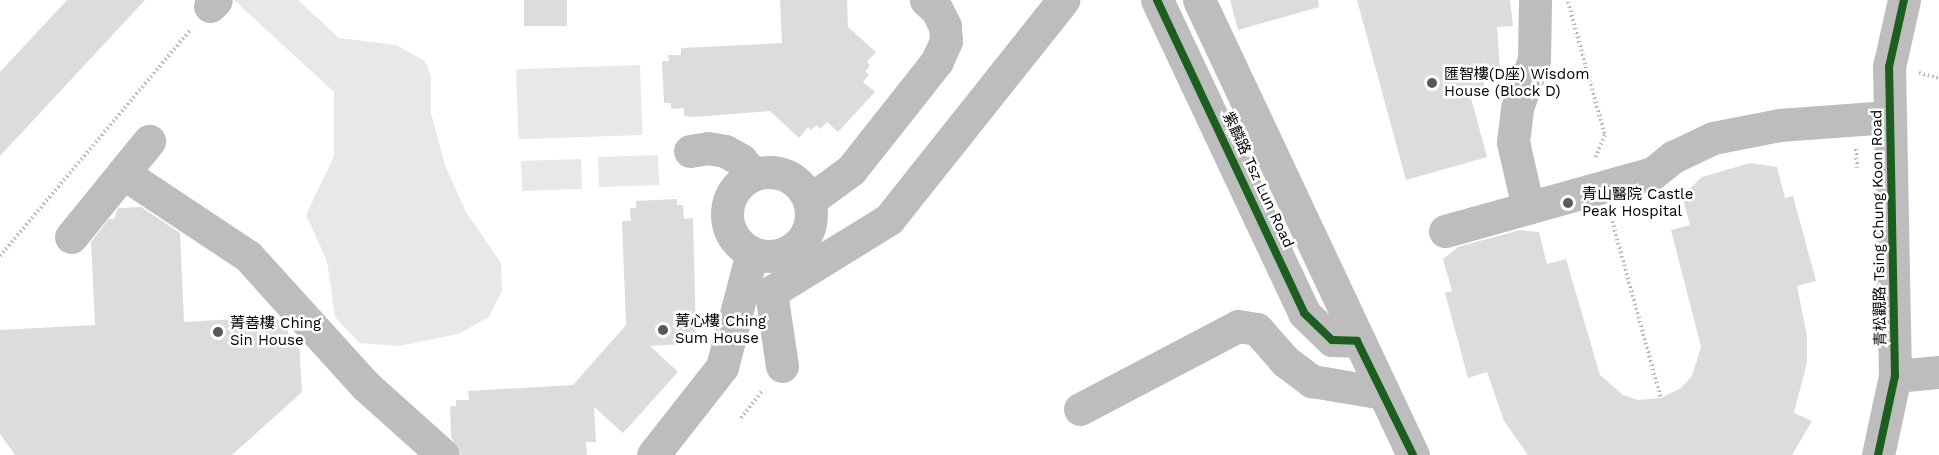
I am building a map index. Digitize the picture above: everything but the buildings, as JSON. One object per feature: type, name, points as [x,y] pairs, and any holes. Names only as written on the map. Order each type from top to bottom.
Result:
[{"type":"street","points":[[810,200],[850,170],[937,61],[946,41],[945,26],[938,10],[926,0]]},
{"type":"street","points":[[782,366],[771,292],[889,219],[1064,0]]},
{"type":"street","name":"紫麟路 Tsz Lun Road","points":[[1157,0],[1304,313],[1332,340],[1358,341]]},
{"type":"street","points":[[1199,0],[1413,455]]},
{"type":"street","points":[[1528,208],[1513,142],[1517,108],[1534,59],[1534,0]]},
{"type":"street","name":"青松觀路 Tsing Chung Koon Road","points":[[1878,455],[1895,376],[1889,67],[1904,0]]},
{"type":"street","points":[[1445,231],[1653,173],[1673,157],[1713,138],[1779,125],[1875,118]]},
{"type":"street","points":[[71,237],[149,141]]},
{"type":"street","points":[[690,151],[708,148],[725,151],[741,160],[753,174]]},
{"type":"street","points":[[766,171],[793,178],[810,200],[812,214],[803,240],[780,255],[752,253],[732,234],[727,221],[732,193],[753,174],[766,171]]},
{"type":"street","points":[[123,172],[248,256],[340,361],[443,455]]},
{"type":"street","points":[[653,455],[722,367],[752,253]]},
{"type":"street","points":[[1080,409],[1238,326],[1257,329],[1285,361],[1312,381],[1383,393]]},
{"type":"street","points":[[1895,376],[1939,372]]},
{"type":"path","points":[[0,256],[213,3]]},
{"type":"path","points":[[1910,71],[1939,78]]},
{"type":"shaded area","points":[[234,0],[298,0],[339,38],[396,45],[425,61],[431,76],[431,113],[445,165],[466,212],[501,263],[502,291],[489,317],[458,334],[399,346],[359,343],[335,317],[327,261],[306,215],[334,156],[334,92]]},
{"type":"shaded area","points":[[640,65],[642,135],[519,139],[516,69]]},
{"type":"shaded area","points":[[658,155],[659,185],[599,187],[598,157]]},
{"type":"shaded area","points":[[581,159],[582,189],[522,191],[521,161]]},
{"type":"cycle path","points":[[1157,0],[1304,313],[1332,340],[1357,341],[1413,455]]},
{"type":"cycle path","points":[[1878,455],[1895,376],[1889,67],[1904,0]]},
{"type":"place","name":"匯智樓(D座) Wisdom House (Block D)","points":[[1432,83]]},
{"type":"place","name":"青山醫院 Castle Peak Hospital","points":[[1568,203]]},
{"type":"place","name":"菁心樓 Ching Sum House","points":[[663,330]]},
{"type":"place","name":"菁善樓 Ching Sin House","points":[[218,332]]}]
